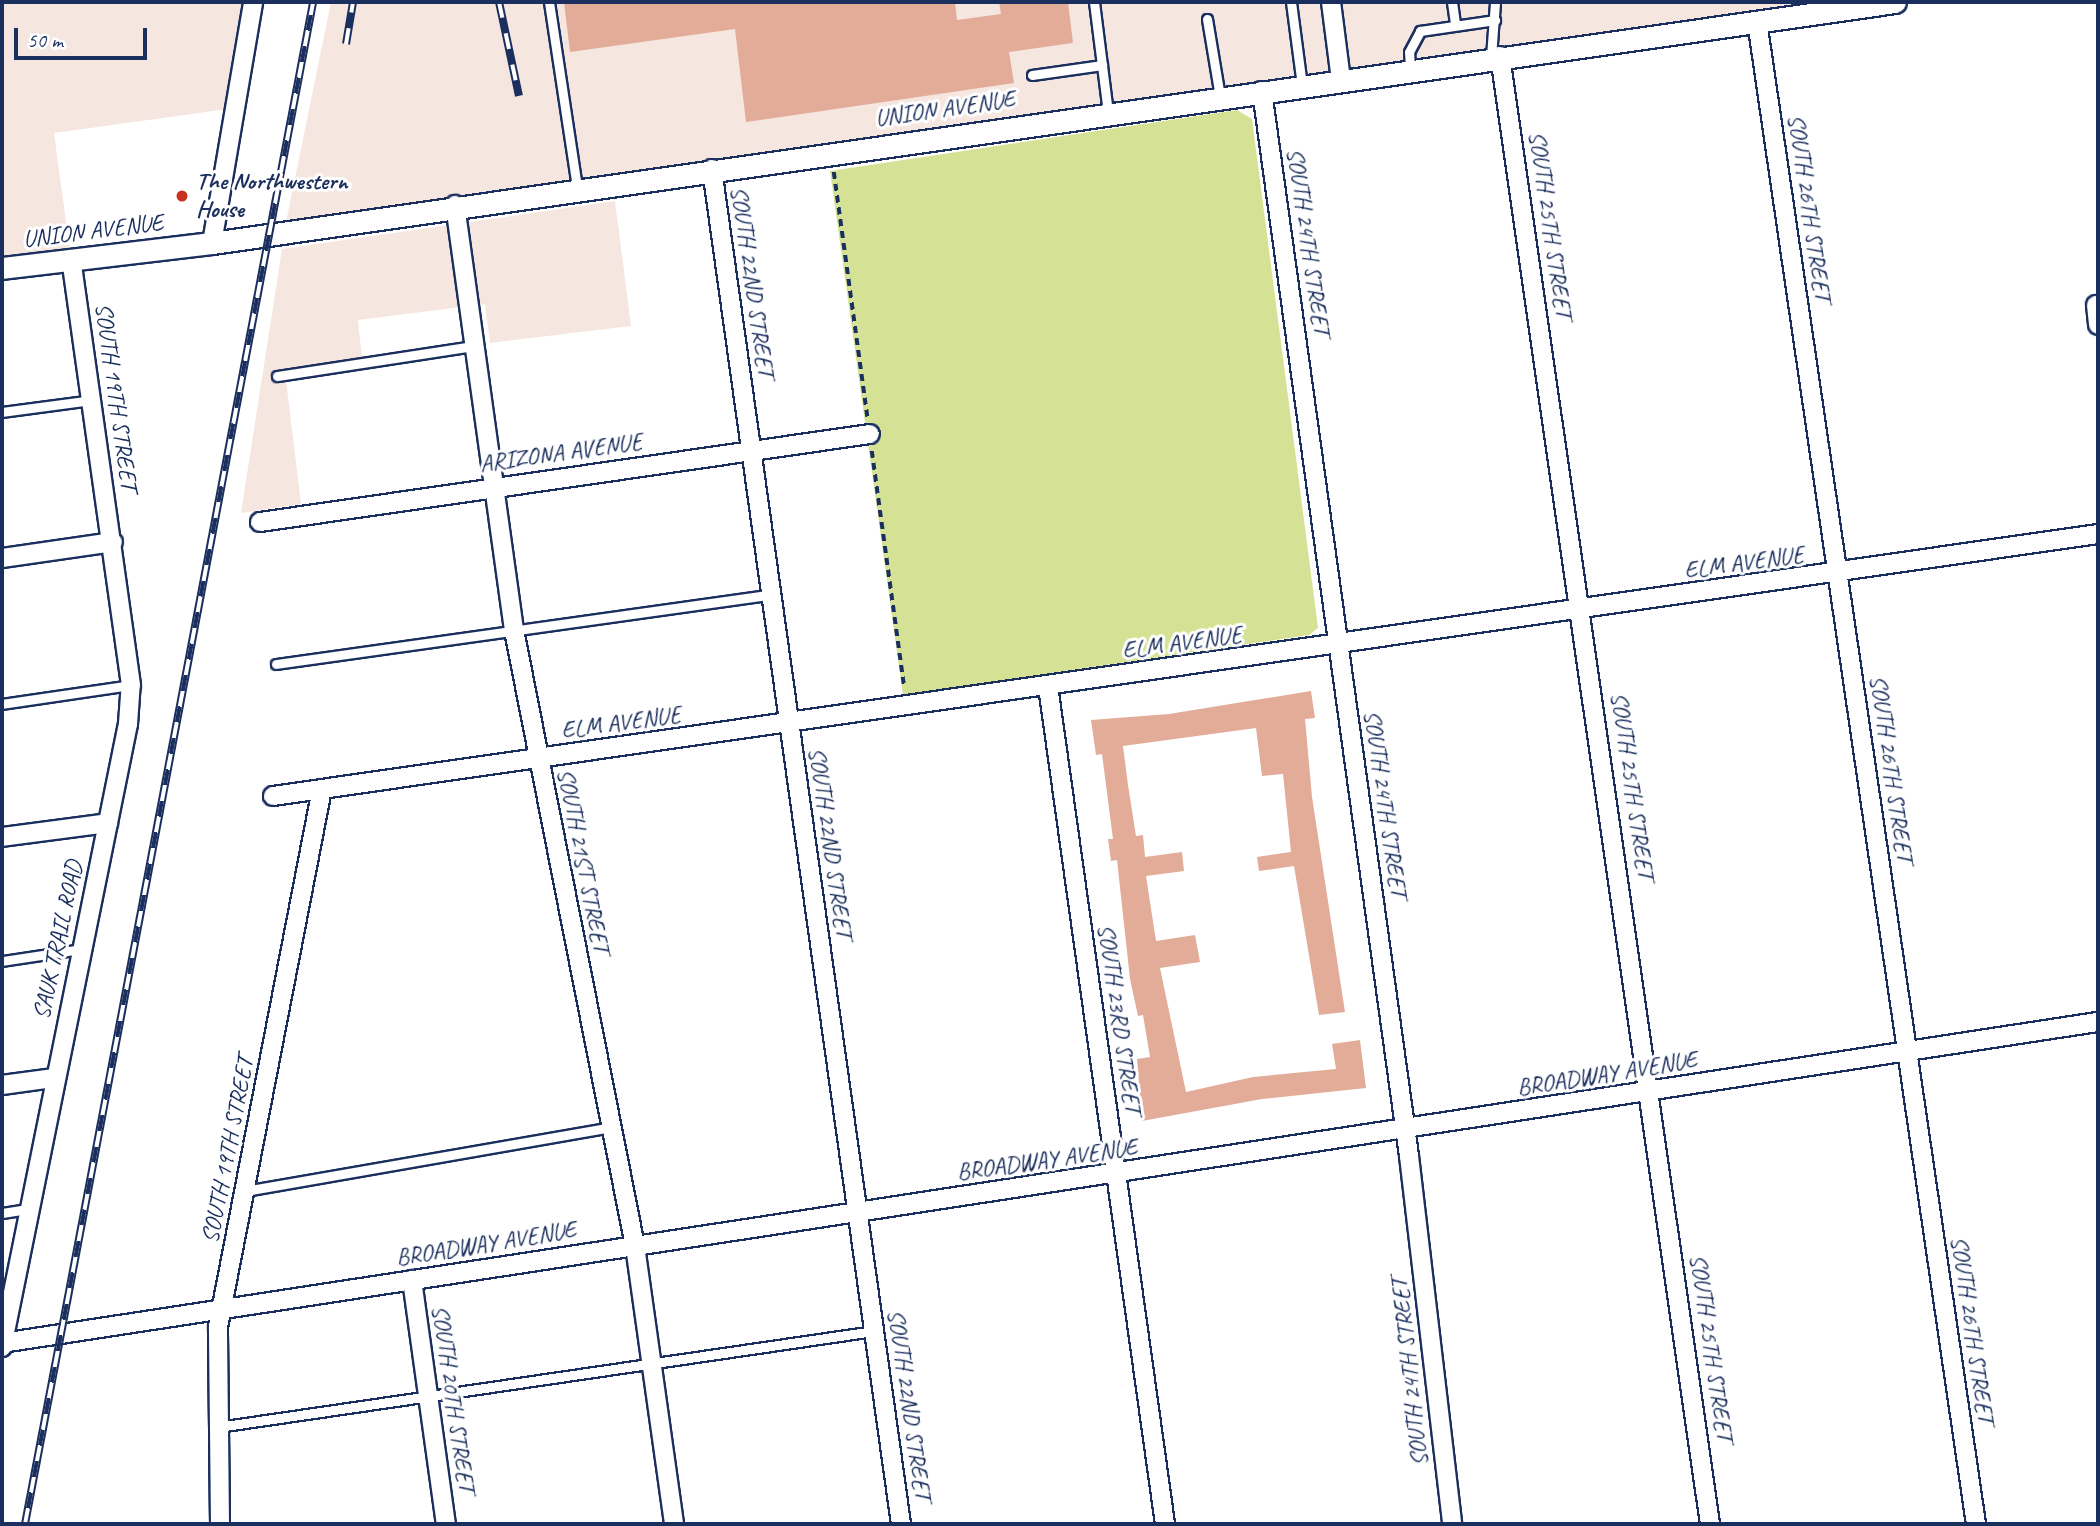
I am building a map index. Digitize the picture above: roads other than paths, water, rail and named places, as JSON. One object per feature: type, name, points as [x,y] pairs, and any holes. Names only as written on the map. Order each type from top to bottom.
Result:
[{"type":"street","points":[[212,243],[253,2]]},
{"type":"street","points":[[1331,2],[1342,80]]},
{"type":"street","name":"UNION AVENUE","points":[[2,268],[212,243],[455,205],[1895,2]]},
{"type":"street","name":"SOUTH 26TH STREET","points":[[1757,22],[1976,1524]]},
{"type":"street","name":"SOUTH 25TH STREET","points":[[1496,57],[1582,611],[1710,1524]]},
{"type":"street","name":"SOUTH 24TH STREET","points":[[1262,91],[1405,1130],[1452,1524]]},
{"type":"street","name":"SOUTH 22ND STREET","points":[[712,169],[901,1524]]},
{"type":"street","name":"SOUTH 21ST STREET","points":[[455,205],[513,630],[635,1246],[674,1524]]},
{"type":"street","name":"SOUTH 19TH STREET","points":[[71,259],[113,542]]},
{"type":"street","points":[[2095,305],[2098,325]]},
{"type":"street","name":"ARIZONA AVENUE","points":[[260,522],[870,434]]},
{"type":"street","name":"ELM AVENUE","points":[[273,796],[1582,611],[2098,534]]},
{"type":"street","points":[[2,558],[113,542]]},
{"type":"street","name":"SAUK TRAIL ROAD","points":[[2,1345],[53,1078],[108,823],[131,685],[113,542]]},
{"type":"street","name":"SOUTH 23RD STREET","points":[[1048,686],[1165,1524]]},
{"type":"street","name":"SOUTH 19TH STREET","points":[[219,1524],[220,1310],[322,789]]},
{"type":"street","points":[[2,837],[108,823]]},
{"type":"street","name":"BROADWAY AVENUE","points":[[2,1345],[2098,1022]]},
{"type":"street","points":[[2,1085],[53,1078]]},
{"type":"street","name":"SOUTH 20TH STREET","points":[[412,1280],[446,1524]]},
{"type":"lane","points":[[549,2],[577,188]]},
{"type":"lane","points":[[1094,2],[1108,113]]},
{"type":"lane","points":[[1291,2],[1302,85]]},
{"type":"lane","points":[[1452,2],[1455,24]]},
{"type":"lane","points":[[1495,2],[1496,57]]},
{"type":"lane","points":[[1207,19],[1220,97]]},
{"type":"lane","points":[[1410,69],[1409,52],[1420,31],[1495,20]]},
{"type":"lane","points":[[1032,75],[1102,65]]},
{"type":"lane","points":[[277,376],[474,346]]},
{"type":"lane","points":[[2,412],[92,400]]},
{"type":"lane","points":[[276,664],[770,595]]},
{"type":"lane","points":[[2,704],[131,685]]},
{"type":"lane","points":[[2,961],[82,950]]},
{"type":"lane","points":[[245,1191],[612,1127]]},
{"type":"lane","points":[[2,1213],[28,1209]]},
{"type":"lane","points":[[218,1427],[874,1331]]},
{"type":"railway","points":[[25,1524],[313,2]]},
{"type":"railway","points":[[346,44],[353,2]]},
{"type":"railway","points":[[499,2],[519,96]]},
{"type":"place","name":"The Northwestern House","points":[[182,196]]}]
